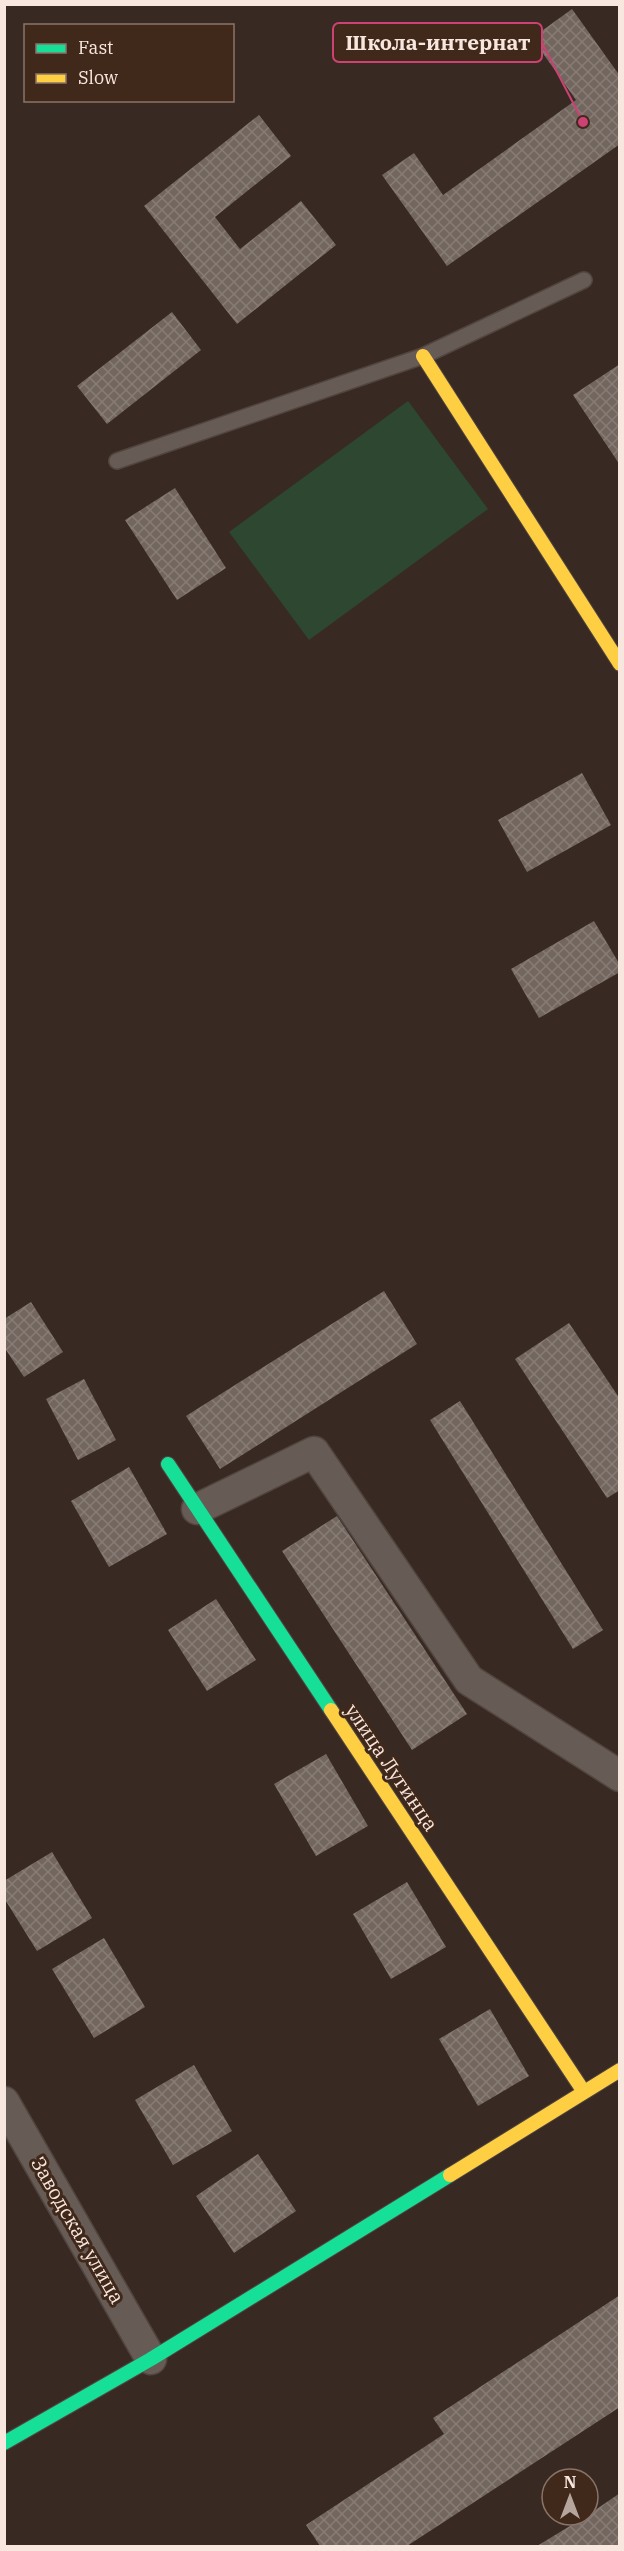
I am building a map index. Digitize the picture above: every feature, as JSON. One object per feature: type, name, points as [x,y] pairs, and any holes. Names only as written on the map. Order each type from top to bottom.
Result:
[{"type":"street","points":[[423,356],[620,664]]},
{"type":"street","points":[[197,1509],[314,1452],[469,1680],[620,1776]]},
{"type":"street","name":"улица Лугинца","points":[[168,1464],[584,2092]]},
{"type":"street","points":[[4,2443],[151,2359],[620,2070]]},
{"type":"street","name":"Заводская улица","points":[[4,2102],[151,2359]]},
{"type":"lane","points":[[117,461],[423,356],[584,280]]},
{"type":"green space","points":[[408,401],[488,509],[309,640],[229,532]]},
{"type":"building","points":[[572,9],[620,76],[620,144],[447,266],[382,175],[414,153],[443,195],[576,100],[532,38]]},
{"type":"building","points":[[259,115],[291,156],[215,217],[240,249],[301,201],[336,245],[237,324],[144,206]]},
{"type":"building","points":[[172,312],[201,350],[107,424],[77,386]]},
{"type":"building","points":[[620,364],[620,465],[573,395]]},
{"type":"building","points":[[175,488],[226,568],[177,600],[125,520]]},
{"type":"building","points":[[582,773],[611,825],[527,872],[498,820]]},
{"type":"building","points":[[594,921],[620,965],[620,972],[539,1018],[511,969]]},
{"type":"building","points":[[384,1291],[417,1344],[220,1469],[186,1416]]},
{"type":"building","points":[[31,1302],[63,1352],[24,1377],[4,1347],[4,1319]]},
{"type":"building","points":[[569,1323],[620,1399],[620,1490],[607,1498],[515,1359]]},
{"type":"building","points":[[84,1379],[116,1440],[78,1460],[46,1399]]},
{"type":"building","points":[[460,1401],[603,1630],[573,1649],[430,1420]]},
{"type":"building","points":[[129,1467],[167,1534],[109,1567],[71,1501]]},
{"type":"building","points":[[337,1516],[467,1714],[412,1750],[282,1551]]},
{"type":"building","points":[[216,1599],[256,1660],[207,1691],[168,1630]]},
{"type":"building","points":[[326,1754],[368,1826],[316,1856],[274,1784]]},
{"type":"building","points":[[52,1852],[92,1918],[37,1951],[4,1898],[4,1881]]},
{"type":"building","points":[[407,1882],[446,1947],[391,1979],[353,1914]]},
{"type":"building","points":[[104,1938],[145,2007],[94,2038],[52,1969]]},
{"type":"building","points":[[490,2009],[529,2076],[478,2106],[439,2039]]},
{"type":"building","points":[[194,2065],[232,2131],[173,2165],[135,2100]]},
{"type":"building","points":[[258,2154],[296,2211],[234,2253],[196,2196]]},
{"type":"building","points":[[620,2295],[620,2407],[407,2546],[320,2546],[306,2525],[444,2434],[433,2418]]},
{"type":"building","points":[[620,2493],[620,2546],[537,2546],[568,2527],[600,2527],[600,2507]]},
{"type":"traffic: fast","points":[[168,1464],[331,1710]]},
{"type":"traffic: fast","points":[[4,2443],[151,2359],[450,2175]]},
{"type":"traffic: slow","points":[[423,356],[620,664]]},
{"type":"traffic: slow","points":[[331,1710],[584,2092]]},
{"type":"traffic: slow","points":[[450,2175],[620,2070]]},
{"type":"place","name":"Школа-интернат","points":[[583,122]]}]
